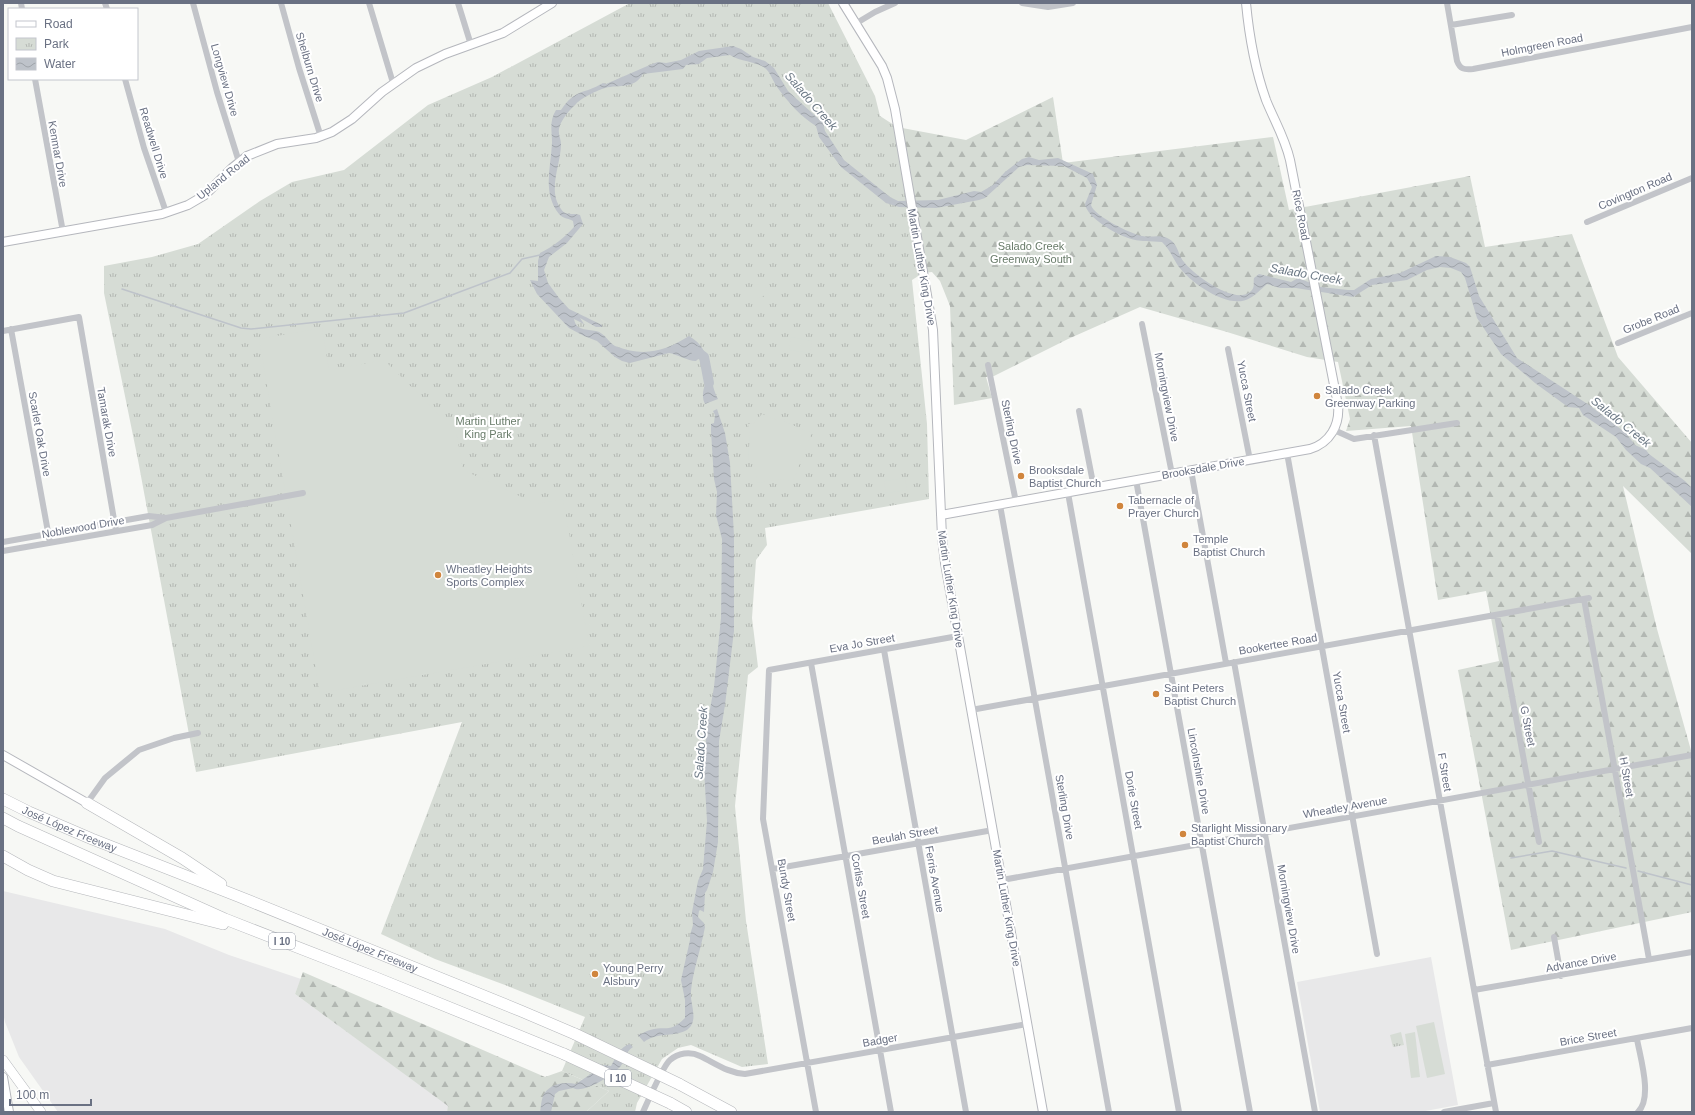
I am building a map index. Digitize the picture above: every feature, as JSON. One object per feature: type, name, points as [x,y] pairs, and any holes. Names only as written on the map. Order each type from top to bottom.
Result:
[{"type":"highway","name":"José López Freeway","points":[[3,799],[92,839],[240,897],[575,1034],[679,1084],[732,1112]]},
{"type":"highway","points":[[87,803],[182,858],[240,897]]},
{"type":"highway","name":"José López Freeway","points":[[3,818],[158,889],[265,934],[564,1054],[670,1103],[686,1112]]},
{"type":"highway","points":[[3,856],[28,870],[53,881],[265,934]]},
{"type":"main road","points":[[3,1060],[41,1112]]},
{"type":"street","name":"Longview Drive","points":[[193,3],[217,92],[239,162]]},
{"type":"street","name":"Shelburn Drive","points":[[281,3],[299,68],[321,137]]},
{"type":"street","points":[[369,3],[393,83]]},
{"type":"street","points":[[458,3],[470,45]]},
{"type":"street","name":"Martin Luther King Drive","points":[[843,3],[882,66],[892,96],[896,115],[933,330],[941,515],[945,563],[1043,1112]]},
{"type":"street","points":[[855,24],[875,12],[895,3]]},
{"type":"street","points":[[1022,3],[1056,6],[1073,3]]},
{"type":"street","name":"Rice Road","points":[[1246,3],[1257,69],[1266,100],[1288,149],[1339,413],[1334,430]]},
{"type":"street","name":"Holmgreen Road","points":[[1447,3],[1458,64],[1461,69],[1468,69],[1692,27]]},
{"type":"street","name":"Upland Road","points":[[3,242],[166,212],[188,205],[205,195],[239,162],[255,152],[272,146],[321,137],[352,119],[393,83],[425,63],[503,33],[549,4]]},
{"type":"street","points":[[1451,25],[1512,15]]},
{"type":"street","name":"Kenmar Drive","points":[[35,80],[63,232]]},
{"type":"street","name":"Readwell Drive","points":[[125,80],[144,148],[166,212]]},
{"type":"street","name":"Covington Road","points":[[1587,222],[1692,178]]},
{"type":"street","name":"Grobe Road","points":[[1618,343],[1692,313]]},
{"type":"street","name":"Tamarak Drive","points":[[11,329],[79,317],[116,531]]},
{"type":"street","name":"Morningview Drive","points":[[1142,324],[1172,474]]},
{"type":"street","points":[[3,330],[11,329]]},
{"type":"street","name":"Scarlet Oak Drive","points":[[11,329],[50,543]]},
{"type":"street","name":"Yucca Street","points":[[1228,349],[1250,460]]},
{"type":"street","name":"Sterling Drive","points":[[988,365],[1016,502]]},
{"type":"street","points":[[1079,411],[1094,488]]},
{"type":"street","points":[[1334,430],[1354,439],[1457,422]]},
{"type":"street","name":"Brooksdale Drive","points":[[941,515],[1316,447],[1324,443],[1334,430]]},
{"type":"street","name":"F Street","points":[[1374,435],[1496,1112]]},
{"type":"street","name":"Yucca Street","points":[[1287,453],[1377,954]]},
{"type":"street","points":[[1191,470],[1226,663]]},
{"type":"street","name":"Lincolnshire Drive","points":[[1136,480],[1250,1112]]},
{"type":"street","name":"Noblewood Drive","points":[[3,551],[152,525],[166,518],[303,493]]},
{"type":"street","name":"Dorie Street","points":[[1068,493],[1104,686],[1179,1112]]},
{"type":"street","name":"Sterling Drive","points":[[1000,505],[1109,1112]]},
{"type":"street","name":"Noblewood Drive","points":[[3,542],[149,516],[166,518]]},
{"type":"street","name":"Bookertee Road","points":[[971,710],[1587,599]]},
{"type":"street","name":"H Street","points":[[1587,599],[1615,770],[1649,959]]},
{"type":"street","name":"G Street","points":[[1497,614],[1539,842]]},
{"type":"street","name":"Eva Jo Street","points":[[769,670],[958,636]]},
{"type":"street","name":"Ferris Avenue","points":[[884,650],[966,1112]]},
{"type":"street","name":"Morningview Drive","points":[[1234,662],[1315,1112]]},
{"type":"street","name":"Corliss Street","points":[[811,663],[891,1112]]},
{"type":"street","name":"Bundy Street","points":[[769,670],[763,812],[816,1112]]},
{"type":"street","points":[[3,755],[87,803],[105,778],[140,750],[174,738],[198,733]]},
{"type":"street","name":"Wheatley Avenue","points":[[1002,880],[1692,755]]},
{"type":"street","name":"Beulah Street","points":[[773,869],[993,830]]},
{"type":"street","points":[[1554,937],[1561,976]]},
{"type":"street","name":"Advance Drive","points":[[1474,990],[1692,952]]},
{"type":"street","name":"Badger","points":[[643,1112],[669,1060],[678,1055],[695,1054],[724,1069],[745,1074],[1027,1024]]},
{"type":"street","name":"Brice Street","points":[[1487,1065],[1692,1028]]},
{"type":"street","points":[[1637,1039],[1646,1092],[1644,1103],[1638,1112]]},
{"type":"street","points":[[3,1076],[8,1112]]},
{"type":"street","points":[[1444,1112],[1494,1102]]},
{"type":"shaded area","points":[[3,891],[165,929],[229,955],[301,979],[295,994],[449,1106],[447,1112],[58,1112],[19,1057],[5,1022],[3,1013]]},
{"type":"shaded area","points":[[1431,957],[1458,1105],[1420,1112],[1320,1112],[1297,982]]},
{"type":"green space","name":"Martin Luther King Park","points":[[630,3],[828,3],[875,96],[880,116],[897,127],[923,273],[912,280],[927,424],[929,499],[765,528],[767,545],[756,560],[752,618],[758,667],[748,675],[735,806],[746,921],[768,1064],[742,1067],[691,1045],[678,1048],[662,1059],[637,1103],[635,1112],[586,1112],[609,1091],[562,1071],[585,1017],[435,959],[381,934],[462,722],[196,772],[138,460],[104,293],[104,266],[152,257],[198,244],[260,201],[292,182],[344,170],[428,105],[492,77]]},
{"type":"green space","name":"Salado Creek Greenway South","points":[[1053,97],[1063,163],[1273,137],[1289,210],[1470,176],[1485,247],[1572,234],[1618,357],[1692,443],[1692,554],[1623,486],[1657,629],[1692,754],[1692,912],[1511,950],[1458,670],[1499,661],[1486,591],[1438,600],[1411,426],[1346,431],[1350,419],[1338,362],[1307,357],[1140,307],[1068,339],[994,376],[986,377],[992,398],[954,405],[950,306],[940,281],[932,272],[923,273],[897,127],[966,140]]},
{"type":"green space","points":[[763,282],[769,293],[750,303],[744,291]]},
{"type":"green space","name":"Wheatley Heights Sports Complex","points":[[322,328],[329,370],[384,360],[456,431],[463,470],[537,504],[563,499],[589,646],[320,693],[259,339]]},
{"type":"green space","points":[[791,337],[812,341],[810,353],[789,350]]},
{"type":"green space","points":[[762,414],[778,420],[784,419],[785,422],[812,433],[793,481],[783,479],[757,483],[755,467],[748,458],[750,437],[748,424],[754,423]]},
{"type":"green space","points":[[905,478],[907,490],[886,493],[884,481]]},
{"type":"green space","points":[[303,972],[545,1077],[562,1071],[609,1091],[586,1112],[447,1112],[448,1106],[295,994]]},
{"type":"green space","points":[[1434,1022],[1445,1074],[1427,1078],[1416,1026]]},
{"type":"green space","points":[[1401,1032],[1404,1045],[1393,1047],[1390,1035]]},
{"type":"green space","points":[[1415,1032],[1420,1077],[1411,1078],[1405,1034]]},
{"type":"water","points":[[733,46],[741,49],[753,57],[765,61],[774,68],[788,91],[823,123],[825,131],[844,160],[890,197],[898,201],[938,200],[974,191],[981,192],[993,185],[1005,172],[1022,159],[1029,157],[1039,160],[1058,158],[1093,174],[1097,185],[1091,205],[1099,214],[1114,224],[1137,235],[1169,239],[1176,247],[1184,262],[1196,274],[1216,287],[1237,295],[1245,294],[1252,290],[1254,286],[1254,278],[1259,274],[1291,282],[1298,278],[1321,287],[1354,290],[1371,279],[1400,273],[1436,256],[1450,257],[1466,263],[1470,267],[1479,296],[1517,358],[1589,405],[1626,433],[1635,445],[1646,450],[1649,454],[1685,481],[1692,488],[1692,507],[1650,468],[1641,464],[1626,450],[1616,437],[1583,415],[1579,408],[1568,407],[1535,383],[1501,354],[1477,318],[1465,278],[1461,272],[1451,268],[1440,267],[1427,270],[1407,280],[1372,285],[1353,297],[1296,288],[1280,288],[1267,284],[1250,298],[1242,301],[1232,301],[1212,293],[1192,280],[1179,267],[1162,242],[1141,241],[1128,238],[1116,233],[1096,220],[1091,215],[1085,204],[1092,187],[1087,178],[1064,166],[1027,165],[1019,167],[985,198],[979,200],[936,208],[899,207],[886,203],[841,167],[819,137],[816,126],[805,118],[790,103],[777,87],[765,68],[730,55],[707,58],[699,64],[686,65],[683,69],[643,74],[635,82],[626,86],[605,88],[590,94],[578,102],[568,112],[561,122],[559,129],[561,144],[555,194],[561,209],[567,214],[580,215],[583,224],[567,243],[549,257],[544,270],[548,283],[569,309],[602,325],[602,327],[596,327],[580,318],[584,324],[574,319],[577,326],[582,329],[599,332],[615,346],[644,352],[671,346],[689,336],[697,342],[703,349],[709,364],[714,390],[718,399],[705,404],[703,393],[707,369],[701,357],[694,361],[669,353],[630,363],[622,361],[615,357],[597,341],[569,328],[537,294],[530,280],[538,281],[538,261],[540,253],[558,242],[574,227],[573,221],[562,217],[559,214],[554,206],[549,189],[552,118],[556,110],[561,110],[571,98],[580,93],[603,83],[606,84],[652,64],[681,60],[699,51]]},
{"type":"water","points":[[717,409],[725,433],[730,463],[734,536],[734,631],[719,741],[718,842],[713,872],[705,893],[704,912],[700,910],[698,917],[704,923],[705,927],[692,983],[692,1023],[690,1027],[680,1033],[654,1037],[644,1042],[638,1035],[648,1030],[671,1028],[685,1018],[685,1000],[681,980],[693,925],[692,912],[698,881],[703,869],[707,821],[704,769],[707,726],[714,687],[721,618],[722,539],[716,515],[717,492],[714,479],[711,431],[711,424],[714,423],[715,415],[713,411]]},
{"type":"water","points":[[630,1044],[633,1047],[626,1054],[622,1065],[610,1075],[584,1089],[573,1088],[559,1091],[555,1094],[551,1112],[540,1112],[543,1096],[552,1086],[562,1083],[576,1084],[604,1065],[611,1066],[621,1050]]},
{"type":"waterway","points":[[122,289],[241,328],[251,329],[404,313],[510,273],[522,259],[540,255]]},
{"type":"waterway","name":"Salado Creek","points":[[696,351],[704,357],[709,383]]},
{"type":"waterway","points":[[1511,858],[1552,851],[1626,868]]},
{"type":"waterway","points":[[1638,871],[1692,885]]},
{"type":"place","name":"Salado Creek Greenway Parking","points":[[1317,396]]},
{"type":"place","name":"Brooksdale Baptist Church","points":[[1021,476]]},
{"type":"place","name":"Tabernacle of Prayer Church","points":[[1120,506]]},
{"type":"place","name":"Temple Baptist Church","points":[[1185,545]]},
{"type":"place","name":"Wheatley Heights Sports Complex","points":[[438,575]]},
{"type":"place","name":"Saint Peters Baptist Church","points":[[1156,694]]},
{"type":"place","name":"Starlight Missionary Baptist Church","points":[[1183,834]]},
{"type":"place","name":"Young Perry Alsbury","points":[[595,974]]}]
